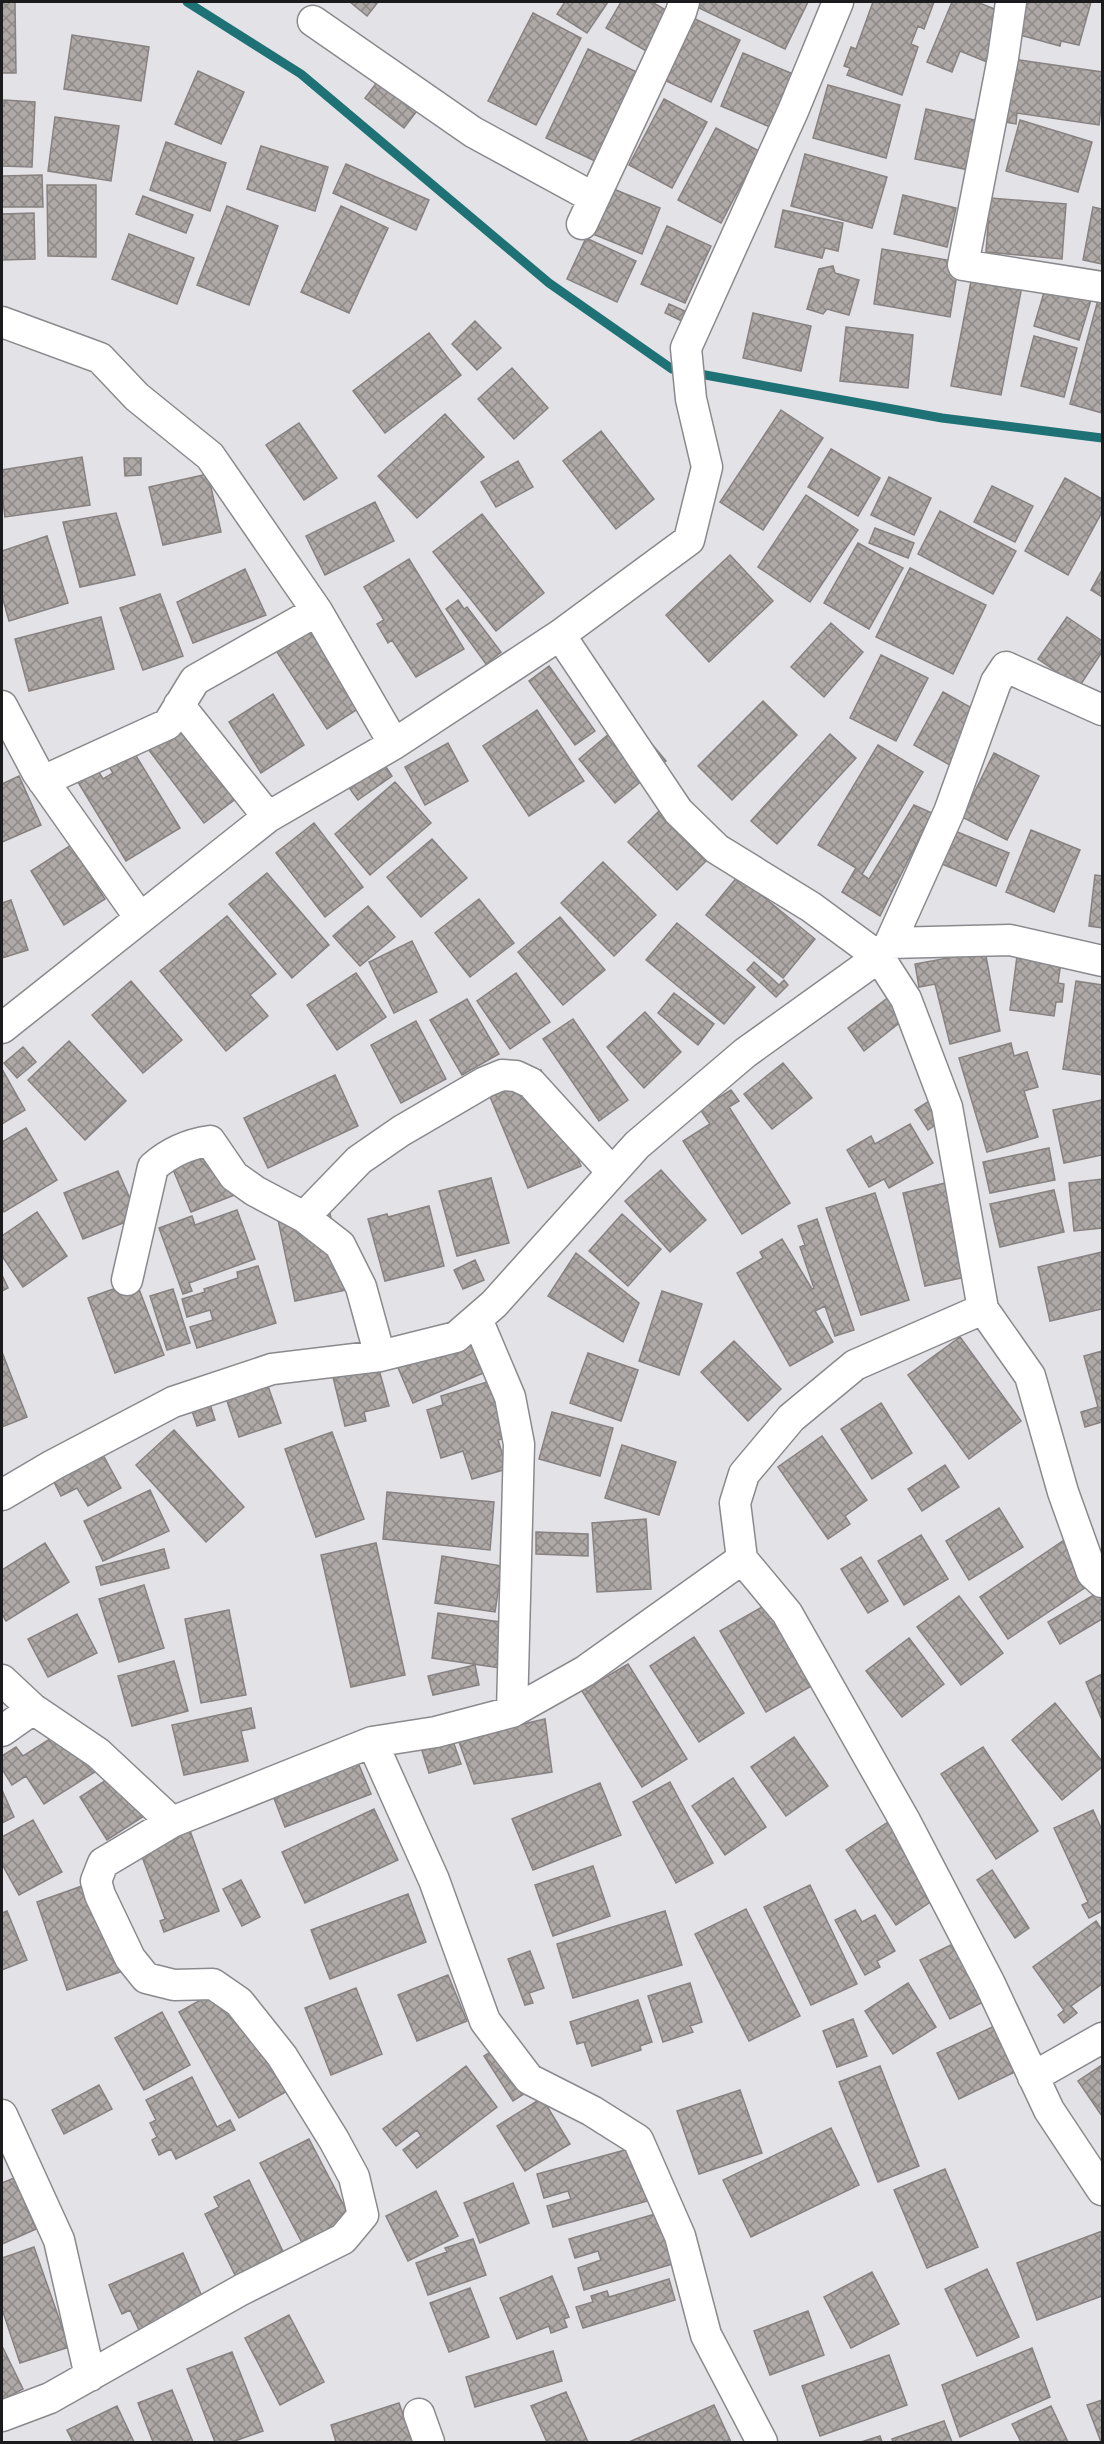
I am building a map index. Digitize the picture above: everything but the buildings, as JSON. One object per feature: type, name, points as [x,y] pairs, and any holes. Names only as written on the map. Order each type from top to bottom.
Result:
[{"type":"street","points":[[313,21],[588,211],[684,2]]},
{"type":"street","points":[[1011,2],[1003,58],[963,266],[1102,287]]},
{"type":"street","points":[[2,1028],[268,817],[394,744],[560,635],[689,540],[707,467],[691,399],[686,348],[794,111],[831,4]]},
{"type":"street","points":[[2,322],[100,358],[137,397],[210,456],[317,611],[394,744]]},
{"type":"street","points":[[43,781],[168,724],[195,680],[317,611]]},
{"type":"street","points":[[560,635],[678,811],[717,849],[811,907],[884,950],[1010,940],[1102,961]]},
{"type":"street","points":[[2,1494],[173,1402],[272,1369],[380,1356],[456,1337],[494,1304],[637,1145],[745,1053],[884,950],[949,812],[996,682],[1006,667],[1102,710]]},
{"type":"street","points":[[2,705],[43,781],[140,918]]},
{"type":"street","points":[[179,705],[268,817]]},
{"type":"street","points":[[884,950],[906,999],[947,1107],[983,1309],[1030,1376],[1063,1492],[1092,1573],[1102,1582]]},
{"type":"street","points":[[304,1217],[359,1160],[401,1131],[485,1082],[502,1076],[516,1077],[531,1083],[612,1172]]},
{"type":"street","points":[[127,1280],[153,1167],[165,1156],[193,1143],[210,1141],[234,1176],[255,1191],[304,1217],[340,1245],[361,1287],[380,1356]]},
{"type":"street","points":[[983,1309],[855,1365],[791,1418],[744,1474],[735,1503],[742,1559],[787,1613],[905,1821],[990,1984],[1049,2110],[1102,2190]]},
{"type":"street","points":[[477,1319],[510,1397],[519,1444],[512,1712]]},
{"type":"street","points":[[2,2416],[50,2398],[242,2290],[343,2240],[363,2215],[354,2177],[334,2140],[282,2056],[239,2002],[213,1984],[174,1985],[146,1978],[130,1958],[100,1895],[96,1881],[103,1863],[172,1822],[372,1742],[436,1732],[512,1712],[585,1671],[742,1559]]},
{"type":"street","points":[[2,1680],[33,1709],[98,1753],[172,1822]]},
{"type":"street","points":[[2,1731],[33,1709]]},
{"type":"street","points":[[372,1742],[434,1880],[485,2021],[529,2079],[592,2111],[638,2140],[680,2236],[706,2335],[762,2442]]},
{"type":"street","points":[[1033,2077],[1102,2038]]},
{"type":"street","points":[[2,2115],[59,2240],[90,2376]]},
{"type":"street","points":[[419,2414],[429,2442]]},
{"type":"waterway","points":[[187,2],[301,74],[549,283],[672,369],[942,418],[1102,438]]}]
